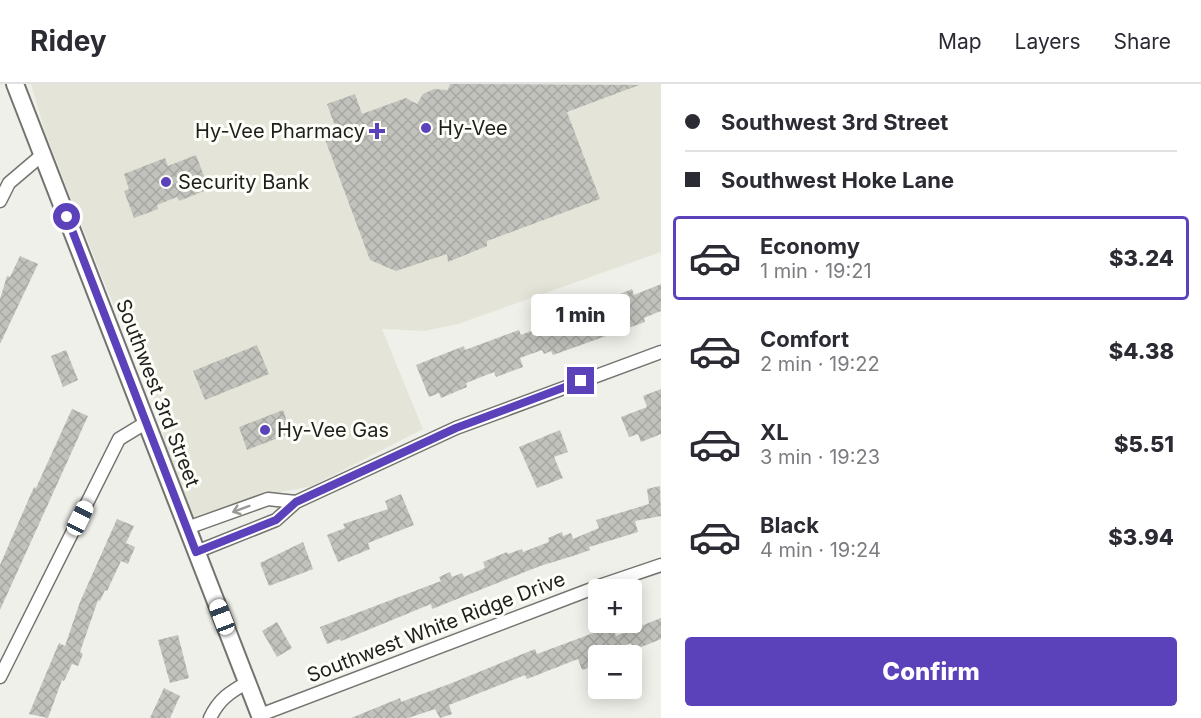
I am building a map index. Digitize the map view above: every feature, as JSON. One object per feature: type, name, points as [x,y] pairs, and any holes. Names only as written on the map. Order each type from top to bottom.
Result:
[{"type":"main road","name":"Southwest 3rd Street","points":[[15,84],[260,716]]},
{"type":"street","points":[[0,201],[9,183],[42,154]]},
{"type":"street","points":[[196,552],[276,520],[296,502],[456,428],[661,352]]},
{"type":"street","points":[[0,677],[119,439],[147,422]]},
{"type":"street","points":[[187,528],[268,499],[296,502]]},
{"type":"street","name":"Southwest White Ridge Drive","points":[[260,716],[592,588],[661,565]]},
{"type":"street","points":[[210,718],[216,705],[228,693],[248,682]]},
{"type":"shaded area","points":[[31,84],[661,84],[661,252],[458,324],[425,331],[382,329],[423,429],[312,486],[262,496],[197,519],[187,513],[179,498],[155,402],[104,282],[45,132]]},
{"type":"building","points":[[450,84],[639,85],[567,112],[600,199],[487,241],[487,246],[448,262],[447,254],[396,271],[370,260],[322,131],[335,126],[327,104],[355,94],[362,114],[406,98],[417,104],[423,94],[434,89],[448,90]]},
{"type":"building","name":"Security Bank","points":[[196,155],[209,189],[179,201],[177,197],[157,205],[158,209],[134,218],[124,191],[129,189],[124,174],[165,158],[168,166]]},
{"type":"building","points":[[20,256],[38,264],[0,344],[0,299],[7,276],[10,277]]},
{"type":"building","points":[[661,284],[661,311],[644,318],[645,322],[553,355],[551,351],[544,354],[542,350],[520,358],[523,367],[496,377],[494,372],[466,383],[467,387],[441,398],[439,393],[429,397],[416,365],[464,346],[465,350],[519,330],[521,335],[632,289],[634,295]]},
{"type":"building","points":[[257,345],[269,374],[205,400],[193,371]]},
{"type":"building","points":[[66,350],[78,380],[63,387],[51,356]]},
{"type":"building","points":[[661,389],[661,434],[641,442],[638,434],[629,437],[621,417],[647,407],[643,396]]},
{"type":"building","points":[[72,409],[88,416],[0,610],[0,565],[34,487],[36,488]]},
{"type":"building","name":"Hy-Vee Gas","points":[[283,410],[291,433],[247,450],[239,427]]},
{"type":"building","points":[[560,430],[568,452],[554,457],[563,478],[537,488],[519,447]]},
{"type":"building","points":[[660,486],[661,516],[635,521],[638,532],[589,547],[590,550],[540,566],[432,609],[431,604],[341,641],[340,639],[327,644],[320,627],[441,581],[439,577],[450,572],[452,577],[462,573],[464,577],[485,568],[483,562],[507,552],[508,554],[522,549],[523,552],[549,542],[548,538],[562,532],[563,536],[571,533],[573,539],[599,528],[596,520],[649,504],[647,489]]},
{"type":"building","points":[[401,494],[414,525],[368,543],[370,549],[338,562],[327,535],[345,528],[343,524],[388,509],[385,501]]},
{"type":"building","points":[[117,519],[134,526],[126,543],[135,547],[128,564],[121,561],[107,591],[105,590],[100,601],[98,600],[80,652],[83,654],[78,666],[72,664],[64,681],[62,680],[48,718],[29,714],[59,643],[65,646],[80,602]]},
{"type":"building","points":[[303,542],[313,569],[269,586],[260,563]]},
{"type":"building","points":[[661,618],[661,639],[642,647],[631,643],[588,645],[588,668],[582,670],[578,659],[527,679],[525,675],[449,705],[452,714],[440,718],[435,709],[408,718],[351,718],[400,698],[401,702],[452,683],[535,649],[537,654],[593,633],[615,633],[616,636],[624,633],[642,633],[642,626]]},
{"type":"building","points":[[277,622],[292,648],[277,657],[262,631]]},
{"type":"building","points":[[178,635],[189,678],[170,683],[158,640]]},
{"type":"building","points":[[164,688],[180,696],[170,718],[150,718]]},
{"type":"place","name":"Hy-Vee","points":[[426,128]]},
{"type":"place","name":"Hy-Vee Pharmacy","points":[[377,131]]},
{"type":"place","name":"Security Bank","points":[[166,182]]},
{"type":"place","name":"Hy-Vee Gas","points":[[265,430]]},
{"type":"route","points":[[67,217],[196,552],[276,520],[296,502],[456,428],[581,381]]}]
